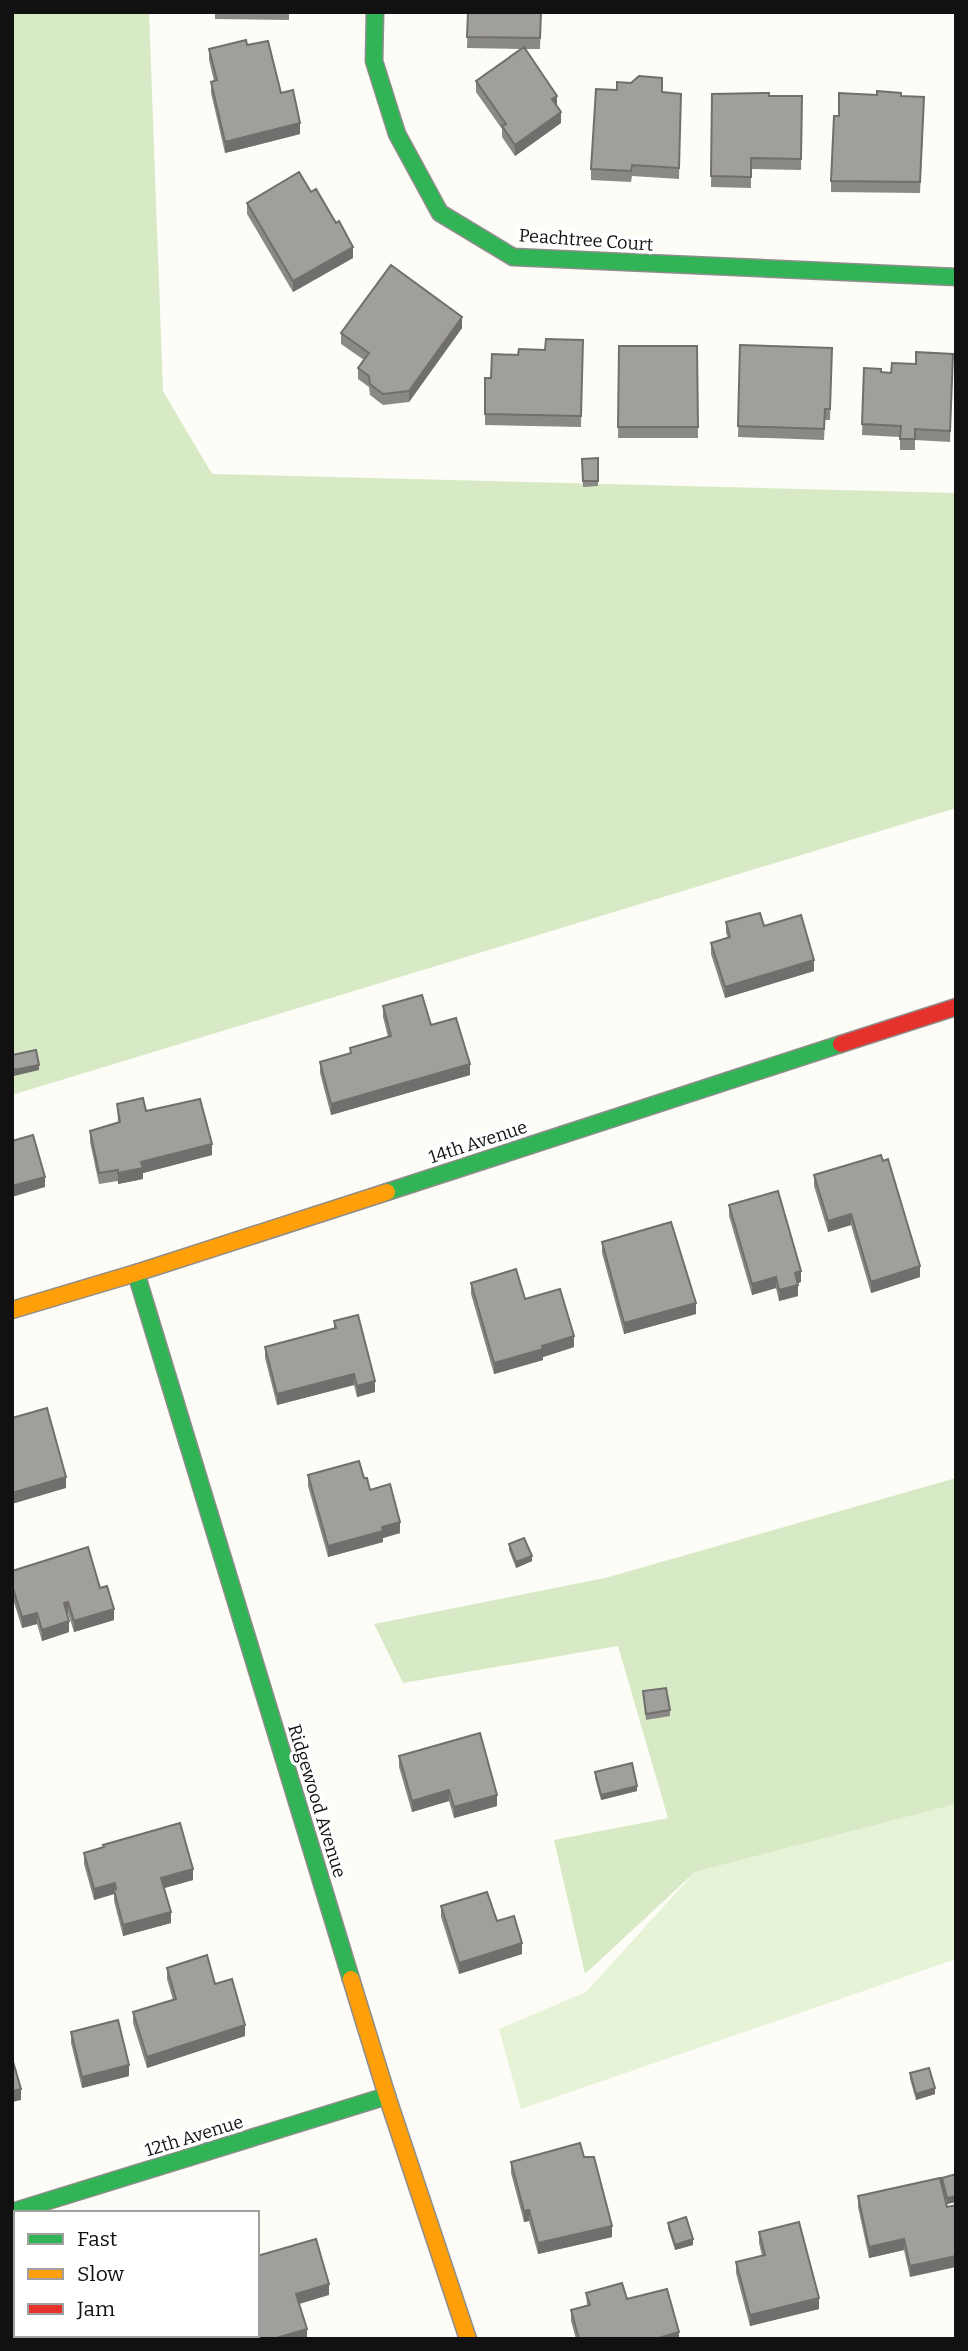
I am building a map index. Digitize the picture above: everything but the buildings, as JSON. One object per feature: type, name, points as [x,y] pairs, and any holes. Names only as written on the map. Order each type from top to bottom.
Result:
[{"type":"street","name":"Peachtree Court","points":[[375,12],[374,61],[397,134],[440,213],[513,257],[956,277]]},
{"type":"street","name":"14th Avenue","points":[[12,1310],[136,1273],[956,1007]]},
{"type":"street","name":"Ridgewood Avenue","points":[[136,1273],[387,2096],[468,2339]]},
{"type":"street","name":"12th Avenue","points":[[15,2211],[387,2096]]},
{"type":"green space","points":[[12,12],[149,12],[163,391],[212,474],[956,493],[956,808],[12,1095]]},
{"type":"green space","points":[[956,1478],[956,1804],[695,1872],[585,1974],[554,1840],[668,1818],[618,1646],[403,1683],[374,1624],[605,1578]]},
{"type":"green space","points":[[956,1804],[956,1959],[521,2109],[499,2029],[586,1992],[695,1872]]},
{"type":"traffic: fast","points":[[375,12],[374,61],[397,134],[440,213],[513,257],[956,277]]},
{"type":"traffic: fast","points":[[387,1192],[841,1044]]},
{"type":"traffic: fast","points":[[136,1273],[351,1979]]},
{"type":"traffic: fast","points":[[15,2211],[387,2096]]},
{"type":"traffic: slow","points":[[12,1310],[387,1192]]},
{"type":"traffic: slow","points":[[351,1979],[468,2339]]},
{"type":"traffic: jam","points":[[841,1044],[956,1007]]}]
